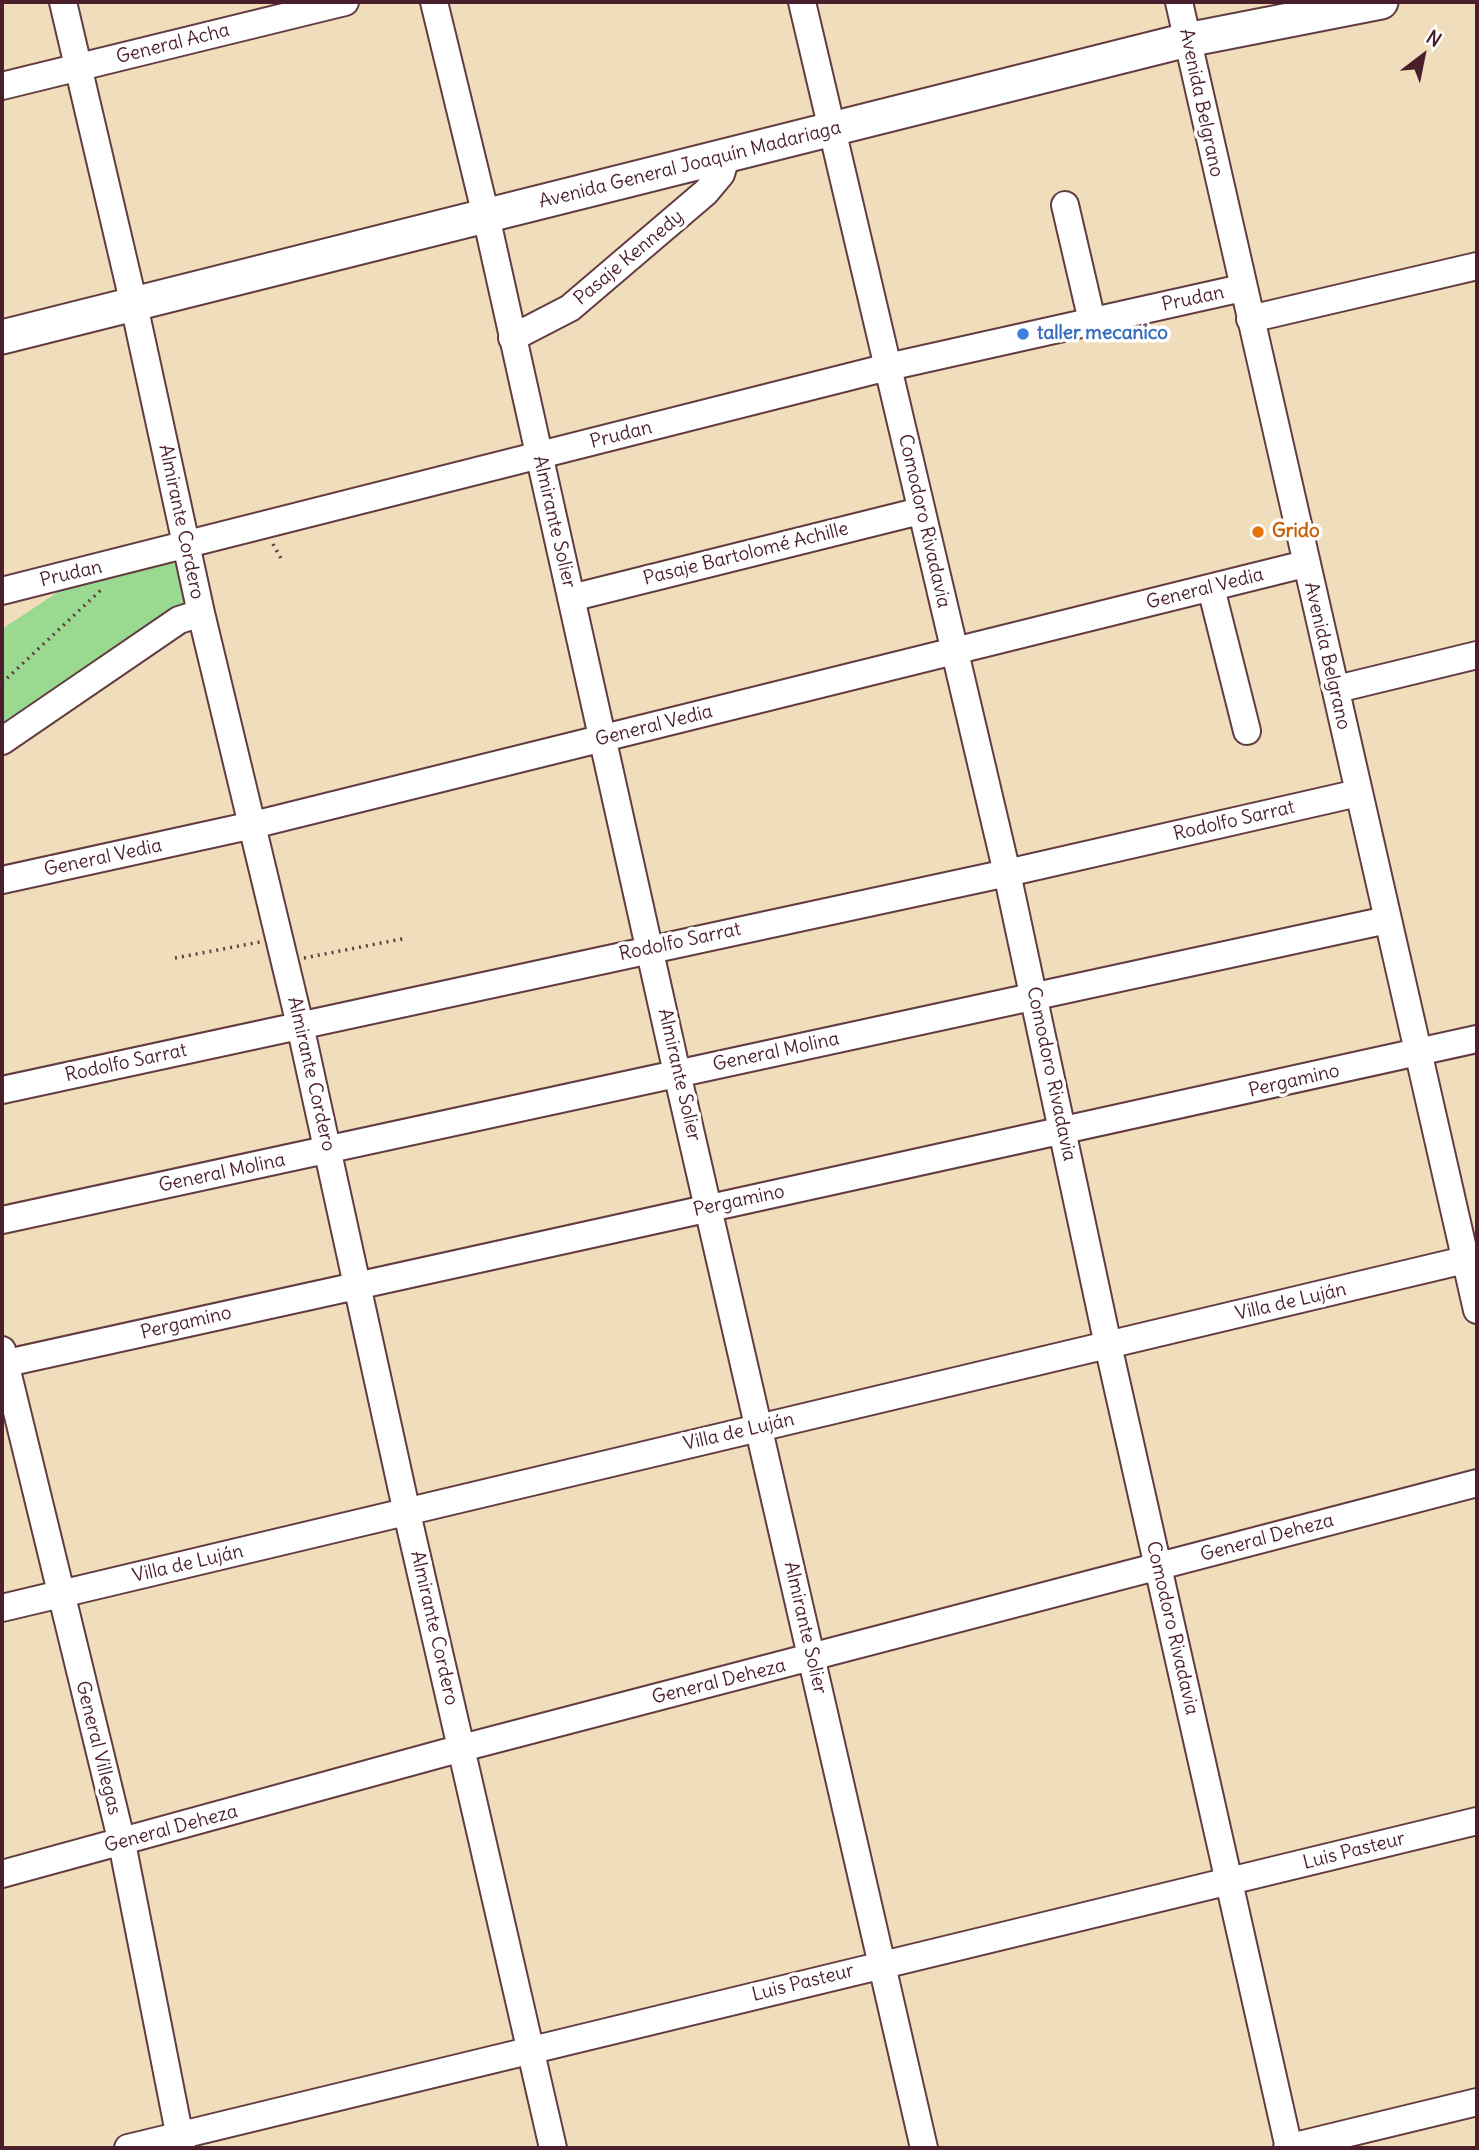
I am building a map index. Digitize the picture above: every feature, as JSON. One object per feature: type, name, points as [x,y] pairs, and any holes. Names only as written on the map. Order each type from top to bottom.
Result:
[{"type":"main road","name":"Avenida General Joaquín Madariaga","points":[[2,337],[1187,40],[1381,2]]},
{"type":"street","name":"Almirante Cordero","points":[[63,2],[134,305],[201,613],[300,1025],[407,1513],[553,2148]]},
{"type":"street","name":"General Acha","points":[[2,86],[345,2]]},
{"type":"street","name":"Almirante Solier","points":[[434,2],[486,216],[677,1073],[761,1427],[811,1658],[924,2148]]},
{"type":"street","name":"Comodoro Rivadavia","points":[[802,2],[1007,873],[1108,1345],[1231,1881],[1288,2148]]},
{"type":"street","name":"Avenida Belgrano","points":[[1178,2],[1418,1054],[1472,1259],[1477,1310]]},
{"type":"street","name":"Pasaje Kennedy","points":[[512,338],[570,308],[706,192],[721,174],[726,157]]},
{"type":"street","points":[[1065,205],[1092,321]]},
{"type":"street","name":"Prudan","points":[[1250,319],[1477,266]]},
{"type":"street","name":"Prudan","points":[[2,591],[888,367],[1242,288]]},
{"type":"street","name":"Pasaje Bartolomé Achille","points":[[571,598],[920,511]]},
{"type":"street","name":"General Vedia","points":[[2,880],[253,825],[956,653],[1305,564]]},
{"type":"street","points":[[1211,587],[1247,731]]},
{"type":"street","points":[[2,741],[179,621],[201,613]]},
{"type":"street","points":[[1336,689],[1477,655]]},
{"type":"street","name":"Rodolfo Sarrat","points":[[2,1090],[1007,873],[1358,793]]},
{"type":"street","name":"General Molina","points":[[2,1220],[1387,920]]},
{"type":"street","name":"Pergamino","points":[[3,1359],[1064,1132],[1477,1039]]},
{"type":"street","name":"Villa de Luján","points":[[2,1608],[1472,1259]]},
{"type":"street","name":"General Villegas","points":[[3,1359],[122,1843],[180,2142]]},
{"type":"street","name":"General Deheza","points":[[2,1874],[462,1748],[1477,1482]]},
{"type":"street","name":"Luis Pasteur","points":[[128,2148],[180,2142],[531,2050],[1477,1821]]},
{"type":"street","points":[[1288,2148],[1477,2102]]},
{"type":"path","points":[[269,536],[283,562]]},
{"type":"path","points":[[2,683],[105,586]]},
{"type":"path","points":[[175,958],[407,938]]},
{"type":"green space","points":[[167,560],[178,566],[186,596],[180,612],[2,731],[2,629],[61,590]]},
{"type":"place","name":"taller mecanico","points":[[1023,334]]},
{"type":"place","name":"Grido","points":[[1258,532]]}]
